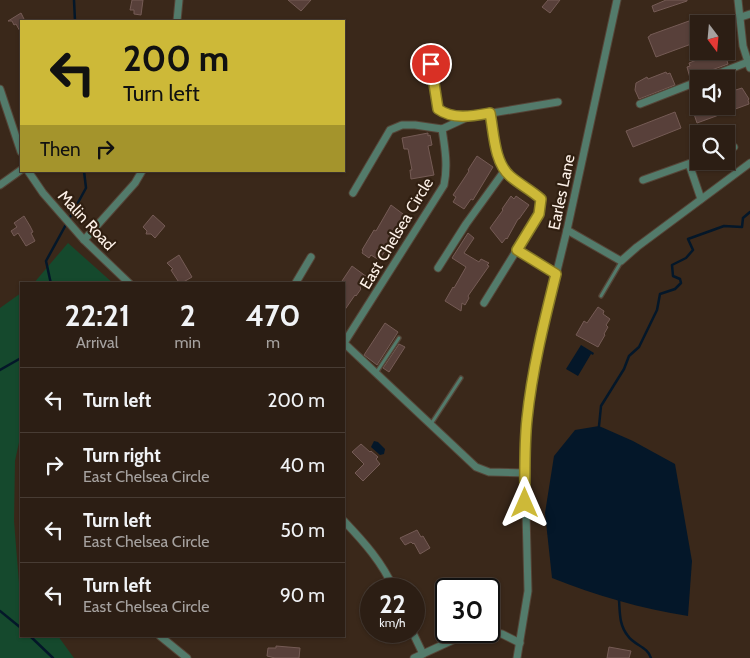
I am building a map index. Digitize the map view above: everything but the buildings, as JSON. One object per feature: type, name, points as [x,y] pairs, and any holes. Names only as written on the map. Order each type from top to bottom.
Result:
[{"type":"street","points":[[177,20],[179,0]]},
{"type":"street","name":"Earles Lane","points":[[516,658],[528,591],[525,473],[526,421],[531,384],[617,0]]},
{"type":"street","points":[[733,70],[749,65],[743,46],[738,0]]},
{"type":"street","points":[[741,18],[750,14]]},
{"type":"street","points":[[431,64],[438,109],[448,114],[468,117]]},
{"type":"street","points":[[640,104],[690,85]]},
{"type":"street","points":[[0,89],[20,149]]},
{"type":"street","points":[[353,193],[390,130],[402,125],[442,129],[468,117],[558,102]]},
{"type":"street","points":[[484,303],[539,214],[541,199],[510,176],[505,170],[497,151],[490,113]]},
{"type":"street","name":"East Chelsea Circle","points":[[345,341],[444,186],[446,159],[442,129]]},
{"type":"street","points":[[643,180],[689,164],[701,199]]},
{"type":"street","points":[[567,230],[621,262],[637,247],[750,164]]},
{"type":"street","points":[[438,268],[466,224],[505,170]]},
{"type":"street","points":[[0,185],[20,171]]},
{"type":"street","name":"Malin Road","points":[[29,172],[43,193],[84,240],[128,282]]},
{"type":"street","points":[[84,240],[135,183],[141,172]]},
{"type":"street","points":[[517,250],[556,274]]},
{"type":"street","points":[[297,282],[311,257]]},
{"type":"street","name":"East Chelsea Circle","points":[[345,344],[476,467],[489,472],[525,473]]},
{"type":"street","points":[[345,521],[372,550],[389,578]]},
{"type":"street","points":[[500,634],[520,643]]},
{"type":"street","points":[[161,637],[187,658]]},
{"type":"street","points":[[417,643],[422,654]]},
{"type":"street","points":[[414,658],[446,643]]},
{"type":"lane","points":[[600,296],[621,262]]},
{"type":"lane","points":[[375,374],[399,338]]},
{"type":"lane","points":[[430,425],[461,378]]},
{"type":"green space","points":[[68,243],[112,282],[35,282]]},
{"type":"green space","points":[[20,294],[20,438],[15,461],[14,521],[20,585],[20,637],[59,637],[74,658],[0,658],[0,308]]},
{"type":"water","points":[[581,345],[594,353],[593,355],[591,354],[578,376],[566,369]]},
{"type":"water","points":[[599,426],[633,441],[675,464],[692,561],[688,616],[653,610],[619,601],[552,578],[545,513],[554,456],[575,430]]},
{"type":"water","points":[[374,441],[378,442],[385,449],[384,454],[380,455],[371,447]]},
{"type":"waterway","points":[[74,0],[75,20]]},
{"type":"waterway","points":[[51,282],[46,261],[86,188],[84,172]]},
{"type":"waterway","points":[[599,426],[601,406],[624,369],[629,356],[639,347],[657,310],[660,294],[675,289],[681,283],[680,279],[673,276],[672,265],[686,258],[693,250],[688,239],[724,226],[742,227],[743,218],[750,212]]},
{"type":"waterway","points":[[0,370],[20,359]]},
{"type":"waterway","points":[[619,600],[620,619],[625,632],[647,651],[651,658]]},
{"type":"waterway","points":[[0,611],[20,627]]},
{"type":"waterway","points":[[31,637],[53,658]]},
{"type":"route","points":[[431,64],[438,109],[448,114],[468,117],[490,113],[497,151],[505,170],[510,176],[541,199],[539,214],[517,250],[556,274],[531,384],[526,421],[525,503]]}]
